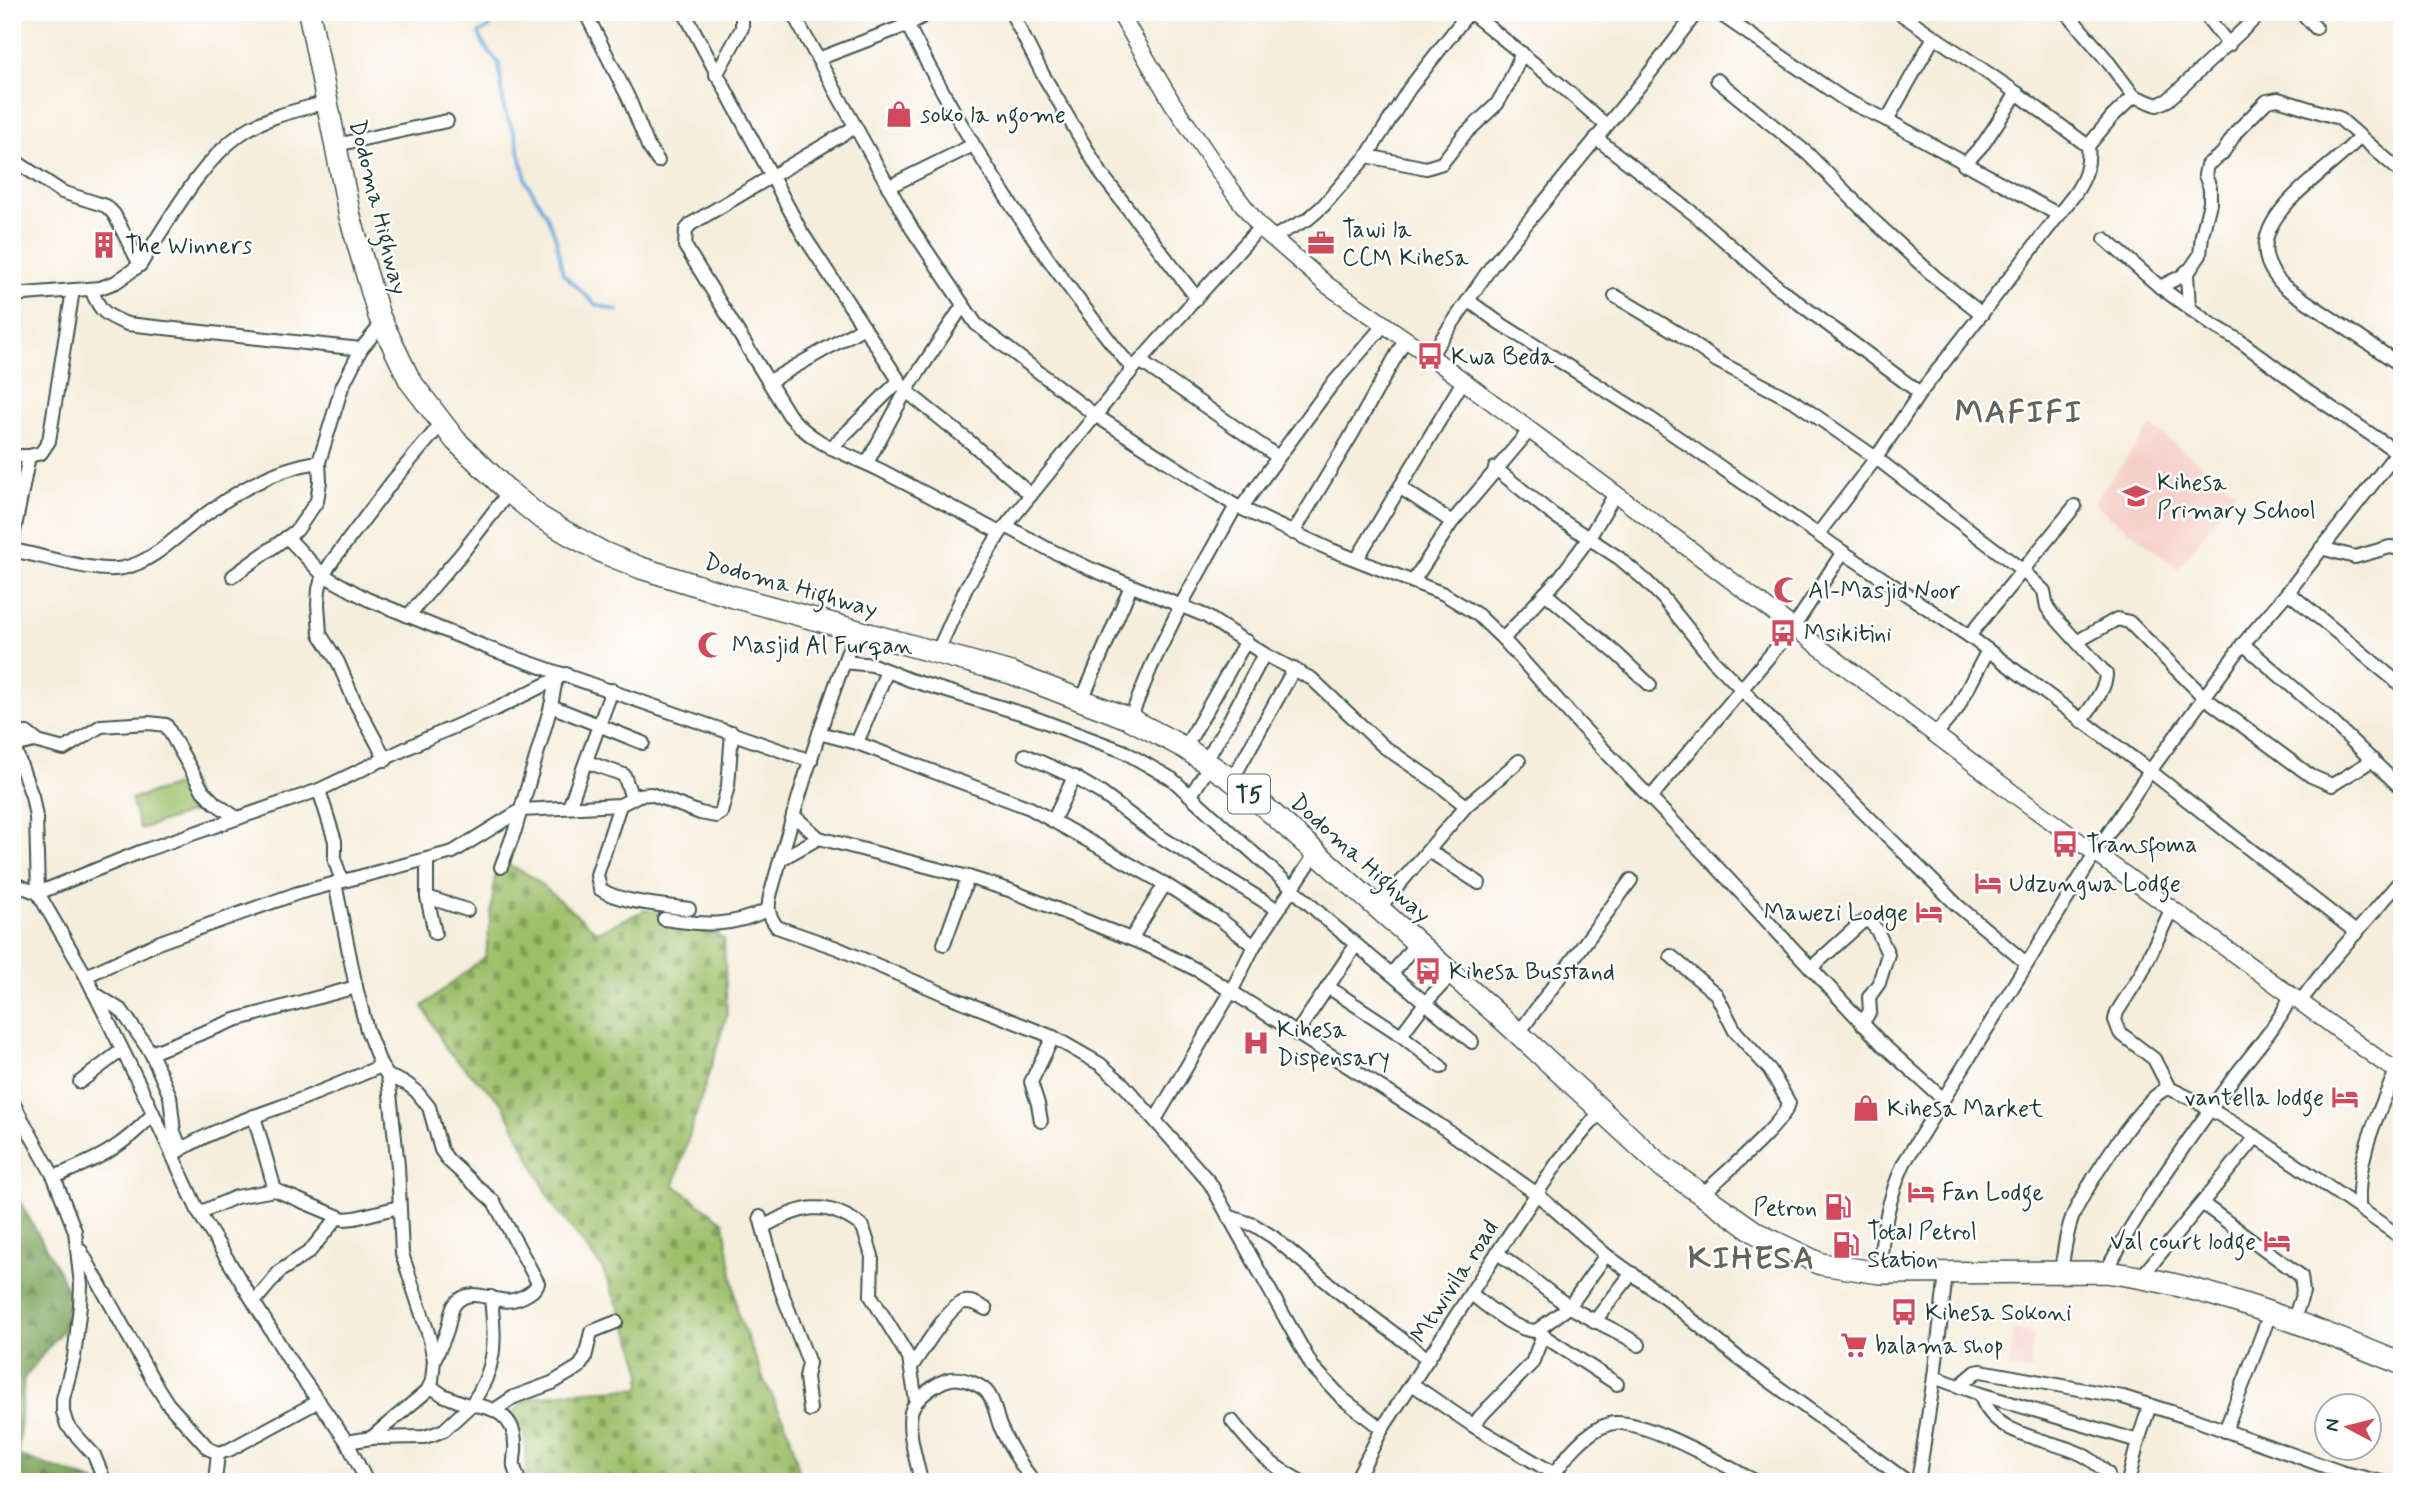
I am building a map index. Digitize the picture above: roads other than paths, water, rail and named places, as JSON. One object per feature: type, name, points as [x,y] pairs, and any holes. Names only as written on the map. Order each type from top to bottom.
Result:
[{"type":"highway","name":"Dodoma Highway","points":[[309,12],[350,217],[362,264],[383,324],[410,381],[442,424],[489,475],[540,517],[604,553],[641,568],[713,591],[1011,673],[1130,719],[1185,748],[1232,780],[1317,853],[1660,1165],[1758,1234],[1787,1249],[1822,1264],[1880,1273],[2106,1272],[2142,1276],[2270,1314],[2400,1359]]},
{"type":"street","points":[[585,12],[648,146],[658,161]]},
{"type":"street","points":[[684,12],[802,233],[902,386],[1031,495]]},
{"type":"street","points":[[716,75],[740,33],[742,16],[747,12]]},
{"type":"street","points":[[792,12],[888,187],[962,307],[976,324],[1096,415],[1238,507],[1293,533],[1414,580],[1444,594],[1478,615],[1862,1024],[1942,1098]]},
{"type":"street","points":[[901,12],[921,54],[973,145],[1042,252],[1137,365],[1278,457]]},
{"type":"street","points":[[818,59],[907,25],[931,12]]},
{"type":"street","points":[[1011,12],[1042,74],[1102,175],[1196,297]]},
{"type":"street","points":[[1119,12],[1173,104],[1234,193],[1267,232],[1327,285],[1430,356],[2171,910],[2399,1072],[2366,1147],[2359,1177],[2359,1208]]},
{"type":"street","points":[[937,653],[967,586],[1003,530],[1137,365],[1196,297],[1267,232],[1308,219],[1323,206],[1367,156],[1409,89],[1469,12],[1606,125]]},
{"type":"street","points":[[1430,356],[1491,267],[1697,12]]},
{"type":"street","points":[[1717,12],[1845,100],[1887,120],[1964,165],[2059,215]]},
{"type":"street","points":[[1898,12],[2017,93],[2088,146]]},
{"type":"street","points":[[1916,24],[1924,12]]},
{"type":"street","points":[[2066,12],[2134,96],[2157,105],[2229,45],[2262,12]]},
{"type":"street","points":[[2203,12],[2229,45]]},
{"type":"street","points":[[2301,12],[2316,28]]},
{"type":"street","points":[[1887,120],[1934,37]]},
{"type":"street","points":[[1367,156],[1426,168],[1442,163],[1464,135],[1497,104],[1522,53]]},
{"type":"street","points":[[1717,79],[1808,154],[1875,222],[1982,314]]},
{"type":"street","points":[[1964,165],[1984,143],[2017,93]]},
{"type":"street","points":[[1818,534],[1876,458],[1920,393],[2085,179],[2088,146],[2134,96]]},
{"type":"street","points":[[2160,287],[2182,276],[2200,255],[2210,203],[2210,188],[2205,176],[2207,165],[2222,154],[2238,131],[2267,101],[2278,99],[2339,118],[2402,173]]},
{"type":"street","points":[[12,295],[100,288],[116,282],[140,265],[207,166],[224,148],[243,132],[264,121],[327,102]]},
{"type":"street","points":[[336,145],[447,121]]},
{"type":"street","points":[[855,127],[691,224],[684,236],[685,246],[789,415],[801,429],[814,440],[1003,530],[1206,616],[1311,679],[1383,746],[1466,806]]},
{"type":"street","points":[[1596,138],[1694,214],[1780,289],[1920,393]]},
{"type":"street","points":[[2354,143],[2337,161],[2311,179],[2274,219],[2265,247],[2267,259],[2272,274],[2285,287],[2402,366]]},
{"type":"street","points":[[888,187],[973,145]]},
{"type":"street","points":[[12,159],[62,192],[106,206],[114,214],[140,265]]},
{"type":"street","points":[[1880,1273],[1883,1228],[1893,1187],[1904,1163],[2096,852],[2150,771],[2243,644],[2288,592],[2399,449],[2189,308],[2160,287],[2105,239]]},
{"type":"street","points":[[2187,271],[2189,308]]},
{"type":"street","points":[[91,289],[97,306],[107,316],[127,324],[361,349]]},
{"type":"street","points":[[12,456],[41,453],[49,441],[73,290]]},
{"type":"street","points":[[1615,296],[1679,334],[1717,361],[1797,403],[1876,458],[2022,570],[2044,591],[2047,607],[2052,614],[2103,669],[2106,677],[2101,690],[2081,721]]},
{"type":"street","points":[[1469,301],[1651,419],[1969,636],[2150,771],[2357,933]]},
{"type":"street","points":[[831,448],[902,386],[962,307]]},
{"type":"street","points":[[233,576],[288,537],[304,522],[317,501],[319,462],[342,387],[361,349],[383,324]]},
{"type":"street","points":[[1130,719],[1181,605],[1238,507],[1347,365],[1383,326]]},
{"type":"street","points":[[770,381],[864,327]]},
{"type":"street","points":[[1293,533],[1405,340]]},
{"type":"street","points":[[1357,559],[1463,381]]},
{"type":"street","points":[[867,463],[902,386]]},
{"type":"street","points":[[386,760],[354,700],[338,662],[320,634],[318,604],[323,575],[392,482],[442,424]]},
{"type":"street","points":[[1414,580],[1452,522],[1529,431]]},
{"type":"street","points":[[12,542],[29,456]]},
{"type":"street","points":[[12,550],[97,567],[122,569],[138,563],[203,516],[272,475],[292,467],[319,462]]},
{"type":"street","points":[[1495,468],[1552,514],[1619,558],[1645,580],[1663,598],[1705,651],[1920,869],[1957,905],[2026,964]]},
{"type":"street","points":[[1401,488],[1452,522]]},
{"type":"street","points":[[408,616],[470,544],[509,492]]},
{"type":"street","points":[[1503,639],[1545,593],[1589,538],[1615,494]]},
{"type":"street","points":[[1969,636],[2075,506]]},
{"type":"street","points":[[288,537],[323,575],[367,599],[561,676],[612,690],[811,761]]},
{"type":"street","points":[[2320,548],[2355,557],[2390,547],[2402,549]]},
{"type":"street","points":[[1651,797],[1793,628],[1843,552]]},
{"type":"street","points":[[1082,700],[1131,586]]},
{"type":"street","points":[[2288,592],[2402,686]]},
{"type":"street","points":[[1545,593],[1618,654],[1650,685]]},
{"type":"street","points":[[2078,641],[2100,627],[2123,619],[2129,622],[2205,698],[2311,776],[2328,785],[2336,784],[2373,760]]},
{"type":"street","points":[[856,631],[819,733],[767,910],[777,927],[837,948],[1053,1037],[1100,1064],[1122,1083],[1210,1183],[1312,1366],[1343,1399],[1382,1429]]},
{"type":"street","points":[[1185,748],[1246,641]]},
{"type":"street","points":[[2243,644],[2402,789]]},
{"type":"street","points":[[1935,735],[1957,709],[1988,650]]},
{"type":"street","points":[[1191,794],[1264,653]]},
{"type":"street","points":[[844,662],[859,662],[1027,715],[1123,751],[1172,779],[1356,945],[1472,1042]]},
{"type":"street","points":[[1232,780],[1294,669]]},
{"type":"street","points":[[857,743],[887,671]]},
{"type":"street","points":[[12,883],[38,893],[140,852],[319,790],[496,709],[561,676]]},
{"type":"street","points":[[501,867],[561,676]]},
{"type":"street","points":[[569,807],[612,690]]},
{"type":"street","points":[[551,706],[643,743]]},
{"type":"street","points":[[177,1152],[153,1114],[86,976],[38,893],[36,817],[14,745],[37,741],[64,749],[101,726],[149,723],[166,726],[203,791],[237,818]]},
{"type":"street","points":[[86,976],[160,942],[298,893],[453,852],[521,810],[620,805],[632,798],[651,794],[716,817],[721,813],[728,786],[732,732]]},
{"type":"street","points":[[819,733],[857,743],[1019,804],[1165,884],[1221,920],[1254,946]]},
{"type":"street","points":[[1025,755],[1074,777],[1126,810],[1153,832],[1278,910]]},
{"type":"street","points":[[1379,908],[1466,806],[1520,761]]},
{"type":"street","points":[[587,762],[624,775],[632,798]]},
{"type":"street","points":[[1053,821],[1074,777]]},
{"type":"street","points":[[319,790],[335,841],[335,861],[356,986],[367,1030],[385,1071],[398,1166],[402,1254],[434,1360]]},
{"type":"street","points":[[620,805],[597,875],[600,889],[622,898],[689,909]]},
{"type":"street","points":[[793,815],[819,838],[968,877],[1061,909],[1176,958],[1438,1124],[1537,1194],[1606,1255],[1772,1384],[1908,1482]]},
{"type":"street","points":[[781,859],[819,838]]},
{"type":"street","points":[[1429,851],[1479,883]]},
{"type":"street","points":[[1155,1120],[1231,992],[1254,946],[1317,853]]},
{"type":"street","points":[[427,860],[427,897],[435,933]]},
{"type":"street","points":[[944,944],[968,877]]},
{"type":"street","points":[[2106,1272],[2134,1218],[2283,1013],[2357,933],[2402,879]]},
{"type":"street","points":[[1518,1034],[1631,880]]},
{"type":"street","points":[[1131,939],[1165,884]]},
{"type":"street","points":[[427,897],[467,910]]},
{"type":"street","points":[[664,919],[718,925],[735,922],[767,910]]},
{"type":"street","points":[[2171,910],[2141,974],[2117,1013],[2115,1020],[2120,1033],[2154,1059],[2169,1088],[2256,1137],[2402,1238]]},
{"type":"street","points":[[1811,968],[1861,923],[1866,921],[1872,924],[1888,949],[1888,957],[1879,983],[1869,996],[1870,1012],[1862,1024]]},
{"type":"street","points":[[1392,974],[1416,943]]},
{"type":"street","points":[[1296,1034],[1356,945]]},
{"type":"street","points":[[1671,956],[1716,994],[1735,1031],[1765,1064],[1789,1103],[1786,1112],[1702,1195]]},
{"type":"street","points":[[1401,1035],[1451,975]]},
{"type":"street","points":[[151,1053],[235,1020],[356,986]]},
{"type":"street","points":[[1328,987],[1401,1035],[1441,1068]]},
{"type":"street","points":[[94,993],[122,1011],[151,1053],[170,1096],[177,1152],[199,1213],[288,1359],[347,1442],[367,1482]]},
{"type":"street","points":[[1041,1121],[1031,1082],[1053,1037]]},
{"type":"street","points":[[80,1082],[121,1050]]},
{"type":"street","points":[[177,1152],[201,1137],[254,1116],[337,1085],[385,1071],[416,1091],[429,1107],[441,1150],[449,1161],[494,1202],[537,1278],[536,1289],[514,1300],[500,1300],[477,1294],[456,1304],[434,1360],[430,1386],[371,1438]]},
{"type":"street","points":[[2061,1272],[2074,1214],[2092,1183],[2132,1122],[2161,1091],[2169,1088]]},
{"type":"street","points":[[12,1101],[54,1177],[77,1243],[80,1306],[74,1357],[63,1399],[63,1412],[67,1425],[94,1455],[105,1482]]},
{"type":"street","name":"Mtwivila road","points":[[1355,1482],[1382,1429],[1497,1253],[1558,1162],[1601,1111]]},
{"type":"street","points":[[54,1177],[100,1157],[132,1137],[153,1114]]},
{"type":"street","points":[[254,1116],[275,1190]]},
{"type":"street","points":[[2142,1276],[2256,1137]]},
{"type":"street","points":[[199,1213],[236,1197],[275,1190],[338,1217],[355,1218],[400,1207]]},
{"type":"street","points":[[2203,1204],[2301,1276],[2303,1292],[2293,1322]]},
{"type":"street","points":[[810,1410],[806,1377],[809,1363],[779,1285],[761,1222],[811,1208],[838,1213],[863,1227],[872,1256],[871,1296],[909,1358],[916,1401]]},
{"type":"street","points":[[1228,1216],[1254,1225],[1273,1237],[1339,1292],[1428,1359]]},
{"type":"street","points":[[254,1301],[280,1271],[309,1252],[338,1217]]},
{"type":"street","points":[[77,1243],[168,1404],[209,1449],[218,1453],[229,1450],[319,1401]]},
{"type":"street","points":[[1497,1253],[1520,1267],[1569,1307],[1639,1345]]},
{"type":"street","points":[[1472,1425],[1532,1363],[1539,1333],[1569,1307],[1606,1255]]},
{"type":"street","points":[[1594,1322],[1632,1273]]},
{"type":"street","points":[[1918,1482],[1946,1274]]},
{"type":"street","points":[[1471,1294],[1524,1329],[1539,1333],[1617,1384]]},
{"type":"street","points":[[347,1442],[371,1438],[424,1437],[444,1430],[470,1406],[484,1385],[492,1363],[491,1297]]},
{"type":"street","points":[[911,1367],[957,1305],[973,1302],[986,1309]]},
{"type":"street","points":[[2225,1431],[2270,1314]]},
{"type":"street","points":[[496,1409],[514,1396],[552,1383],[579,1367],[585,1358],[591,1332],[616,1322]]},
{"type":"street","points":[[1958,1387],[1981,1371],[2123,1397],[2341,1472],[2382,1482]]},
{"type":"street","points":[[1934,1377],[1980,1394],[2138,1441]]},
{"type":"street","points":[[921,1482],[911,1434],[911,1410],[916,1401],[953,1378],[985,1390],[1014,1454],[1034,1482]]},
{"type":"street","points":[[1412,1384],[1550,1478],[1568,1482]]},
{"type":"street","points":[[430,1386],[470,1406],[496,1409],[505,1418],[513,1431],[516,1445],[514,1466],[519,1482]]},
{"type":"street","points":[[1980,1394],[1987,1410],[2006,1426],[2018,1433],[2080,1453],[2108,1474]]},
{"type":"street","points":[[2128,1482],[2150,1405]]},
{"type":"street","points":[[1232,1421],[1271,1465],[1302,1482]]},
{"type":"street","points":[[1550,1478],[1586,1436],[1610,1423],[1623,1422],[1650,1430],[1757,1482]]},
{"type":"street","points":[[215,1482],[218,1453]]},
{"type":"waterway","points":[[485,12],[490,27],[479,33],[484,45],[499,64],[504,110],[515,134],[527,183],[546,214],[556,238],[563,274],[595,304],[618,311]]},
{"type":"place","name":"soko la ngome","points":[[899,114]]},
{"type":"place","name":"Tawi la CCM Kihesa","points":[[1321,243]]},
{"type":"place","name":"The Winners","points":[[104,245]]},
{"type":"place","name":"Kwa Beda","points":[[1430,356]]},
{"type":"place","name":"Kihesa Primary School","points":[[2136,496]]},
{"type":"place","name":"Al-Masjid Noor","points":[[1787,590]]},
{"type":"place","name":"Msikitini","points":[[1783,633]]},
{"type":"place","name":"Masjid Al Furqan","points":[[711,645]]},
{"type":"place","name":"Transfoma","points":[[2065,844]]},
{"type":"place","name":"Udzungwa Lodge","points":[[1988,883]]},
{"type":"place","name":"Mawezi Lodge","points":[[1929,912]]},
{"type":"place","name":"Kihesa Busstand","points":[[1428,971]]},
{"type":"place","name":"Kihesa Dispensary","points":[[1256,1043]]},
{"type":"place","name":"vantella lodge","points":[[2345,1097]]},
{"type":"place","name":"Kihesa Market","points":[[1866,1108]]},
{"type":"place","name":"Fan Lodge","points":[[1921,1192]]},
{"type":"place","name":"Petron","points":[[1838,1207]]},
{"type":"place","name":"Val court lodge","points":[[2277,1241]]},
{"type":"place","name":"Total Petrol Station","points":[[1846,1245]]},
{"type":"place","name":"Kihesa Sokoni","points":[[1904,1312]]},
{"type":"place","name":"balama shop","points":[[1854,1345]]},
{"type":"district","name":"MAFIFI","points":[[2019,411]]},
{"type":"district","name":"KIHESA","points":[[1752,1257]]}]
